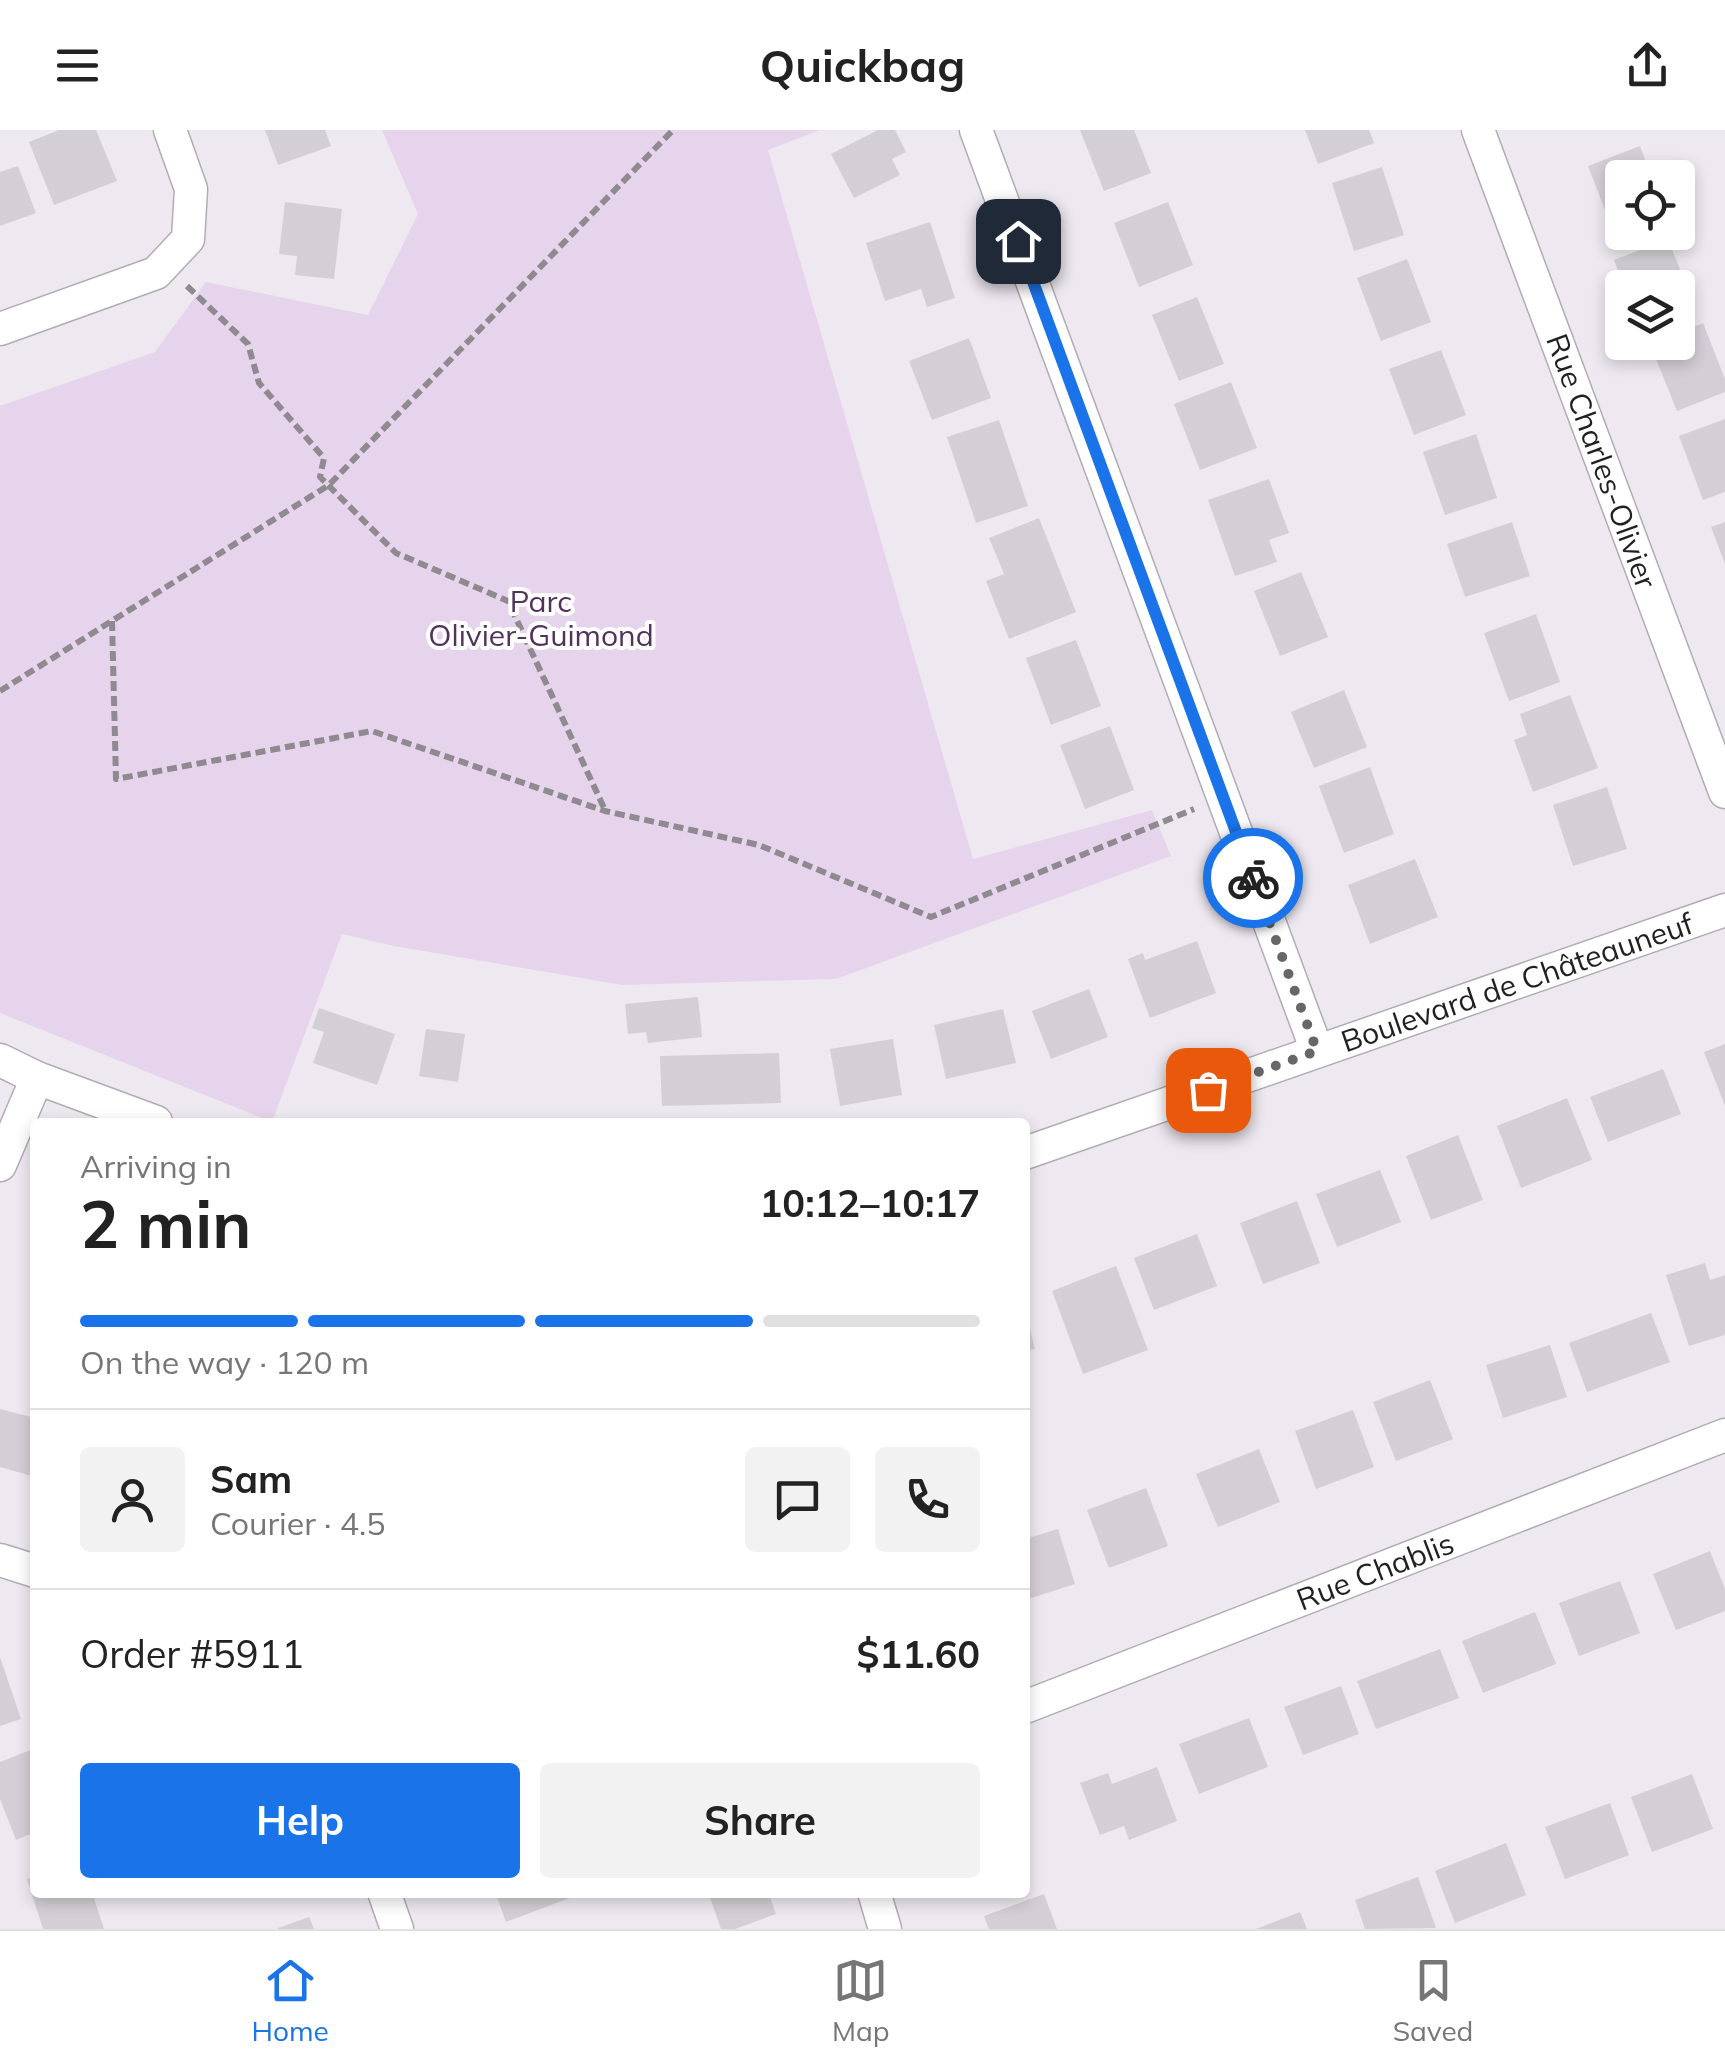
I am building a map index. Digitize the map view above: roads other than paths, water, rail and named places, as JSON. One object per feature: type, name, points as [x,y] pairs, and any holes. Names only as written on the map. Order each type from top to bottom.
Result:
[{"type":"street","points":[[0,330],[156,272],[188,239],[191,190],[170,130]]},
{"type":"street","points":[[976,130],[1317,1051]]},
{"type":"street","name":"Rue Charles-Olivier","points":[[1478,130],[1725,792]]},
{"type":"street","name":"Boulevard de Châteauneuf","points":[[1030,1151],[1725,910]]},
{"type":"street","points":[[0,1060],[145,1118]]},
{"type":"street","points":[[0,1165],[37,1078]]},
{"type":"street","name":"Rue Chablis","points":[[1030,1705],[1725,1434]]},
{"type":"street","points":[[0,1560],[30,1569]]},
{"type":"street","points":[[386,1898],[397,1929]]},
{"type":"street","points":[[876,1898],[885,1929]]},
{"type":"park label","name":"Parc Olivier-Guimond","points":[[541,618]]}]
